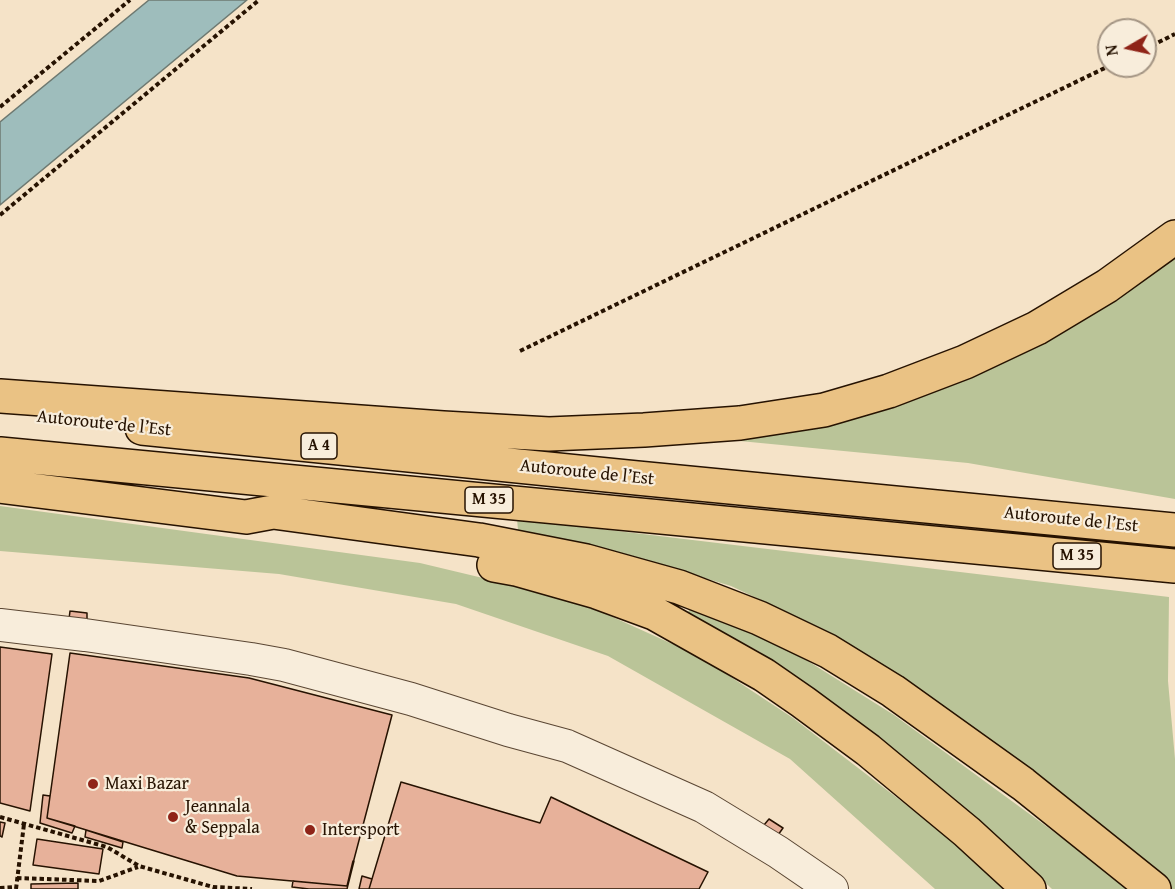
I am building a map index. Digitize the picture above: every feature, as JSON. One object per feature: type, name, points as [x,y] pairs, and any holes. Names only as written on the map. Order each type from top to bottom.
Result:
[{"type":"highway","points":[[0,396],[549,434],[740,423],[824,410],[889,391],[965,362],[1037,328],[1107,286],[1175,237]]},
{"type":"highway","name":"Autoroute de l’Est","points":[[0,414],[1175,530]]},
{"type":"highway","name":"Autoroute de l’Est","points":[[0,454],[1175,566]]},
{"type":"highway","points":[[0,486],[246,516],[273,512],[479,540],[586,561],[680,587],[759,618],[828,651],[893,691],[1023,784],[1154,889]]},
{"type":"highway","points":[[246,516],[268,526],[319,533],[516,569],[597,592],[654,613],[764,675],[813,709],[868,750],[967,832],[1029,889]]},
{"type":"lane","points":[[0,625],[107,638],[273,663],[411,699],[567,746],[704,807],[778,852],[832,889]]},
{"type":"path","points":[[0,107],[130,0]]},
{"type":"path","points":[[0,214],[259,0]]},
{"type":"path","points":[[1157,43],[1175,34]]},
{"type":"path","points":[[520,351],[1097,72]]},
{"type":"path","points":[[0,817],[107,847],[139,866],[215,888],[252,889]]},
{"type":"path","points":[[0,888],[16,888],[24,824]]},
{"type":"path","points":[[17,878],[99,881],[139,866]]},
{"type":"green space","points":[[1175,253],[1175,499],[968,463],[688,436],[828,417]]},
{"type":"green space","points":[[0,506],[420,563],[575,600],[699,656],[793,718],[965,850],[1004,889],[935,889],[790,759],[608,656],[456,604],[279,574],[0,551]]},
{"type":"green space","points":[[517,519],[1169,597],[1168,681],[1175,759],[1175,889],[1172,889],[957,716],[825,630],[731,586],[622,553],[518,530]]},
{"type":"green space","points":[[691,606],[779,643],[894,715],[1076,848],[1128,889],[1052,889],[1015,854],[869,731],[760,652],[687,614]]},
{"type":"water","points":[[149,0],[247,0],[0,205],[0,122]]},
{"type":"building","points":[[70,611],[87,613],[87,621],[69,619]]},
{"type":"building","points":[[0,647],[52,654],[30,811],[0,803]]},
{"type":"building","points":[[70,653],[249,678],[392,715],[347,886],[237,876],[47,818]]},
{"type":"building","points":[[401,782],[540,823],[551,797],[708,872],[699,889],[369,889]]},
{"type":"building","points":[[43,795],[50,796],[47,818],[75,826],[72,833],[40,823]]},
{"type":"building","points":[[769,819],[783,828],[778,835],[764,825]]},
{"type":"building","points":[[0,822],[5,823],[2,837],[0,836]]},
{"type":"building","points":[[86,830],[123,842],[122,848],[85,837]]},
{"type":"building","points":[[37,839],[103,849],[99,874],[33,865]]},
{"type":"building","points":[[353,861],[347,889],[292,887],[293,881],[347,886]]},
{"type":"building","points":[[362,876],[372,879],[369,889],[359,889]]},
{"type":"building","points":[[78,883],[78,889],[31,889],[31,884]]},
{"type":"place","name":"Maxi Bazar","points":[[93,784]]},
{"type":"place","name":"Jeannala & Seppala","points":[[173,817]]},
{"type":"place","name":"Intersport","points":[[310,830]]}]
